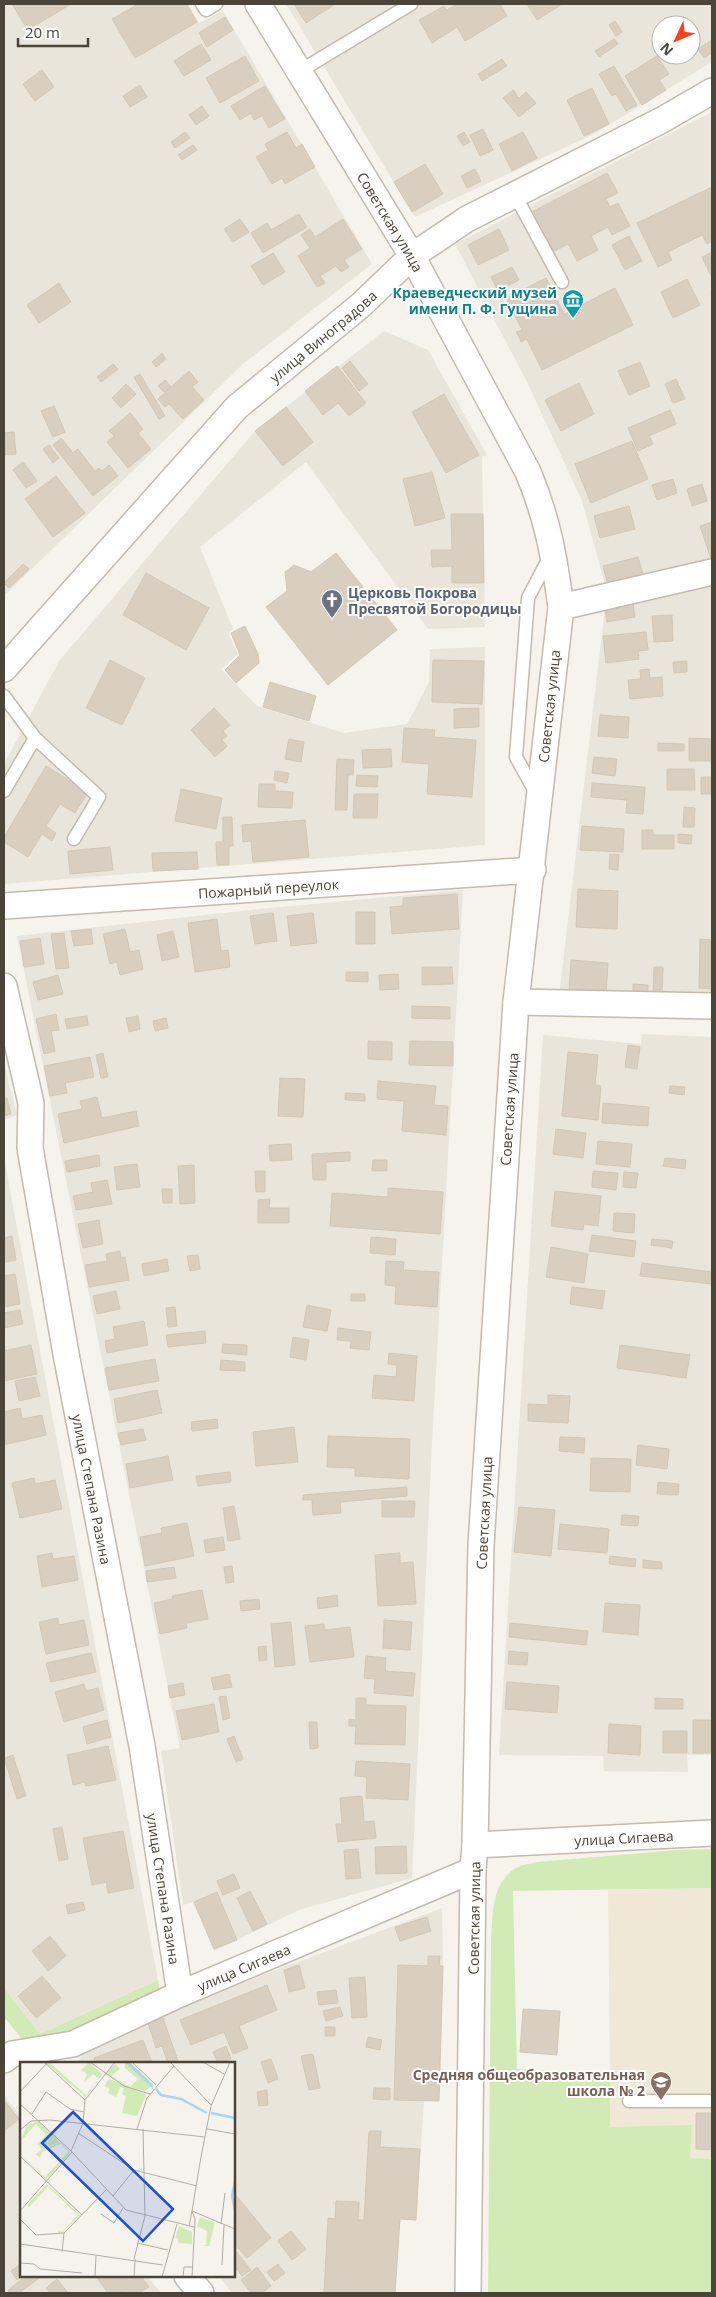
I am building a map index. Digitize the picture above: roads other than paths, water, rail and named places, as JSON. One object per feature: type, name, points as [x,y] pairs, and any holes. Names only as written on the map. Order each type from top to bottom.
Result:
[{"type":"street","name":"Советская улица","points":[[258,4],[412,256],[528,472],[541,505],[553,549],[561,607],[533,870],[516,1002],[481,1546],[473,1870],[468,2293]]},
{"type":"street","name":"улица Виноградова","points":[[4,669],[237,406],[361,305],[412,256],[467,219],[662,120],[712,91]]},
{"type":"street","points":[[561,607],[712,572]]},
{"type":"street","name":"Пожарный переулок","points":[[4,906],[533,870]]},
{"type":"street","name":"улица Степана Разина","points":[[4,986],[31,1103],[30,1148],[66,1354],[142,1746],[180,1994]]},
{"type":"street","points":[[516,1002],[712,1006]]},
{"type":"street","name":"улица Сигаева","points":[[475,1845],[712,1833]]},
{"type":"street","name":"улица Сигаева","points":[[10,2056],[72,2044],[180,1994],[473,1870]]},
{"type":"street","points":[[188,2277],[200,2293]]},
{"type":"lane","points":[[202,4],[206,10],[216,4]]},
{"type":"lane","points":[[300,71],[411,4]]},
{"type":"lane","points":[[515,194],[562,282]]},
{"type":"lane","points":[[540,800],[516,757],[528,598],[553,549]]},
{"type":"lane","points":[[4,696],[35,738],[99,797],[74,839]]},
{"type":"lane","points":[[4,790],[35,738]]},
{"type":"lane","points":[[629,2101],[712,2101]]},
{"type":"place","name":"Краеведческий музей имени П. Ф. Гущина","points":[[573,319]]},
{"type":"place","name":"Церковь Покрова Пресвятой Богородицы","points":[[332,619]]},
{"type":"place","name":"Средняя общеобразовательная школа № 2","points":[[661,2101]]}]
